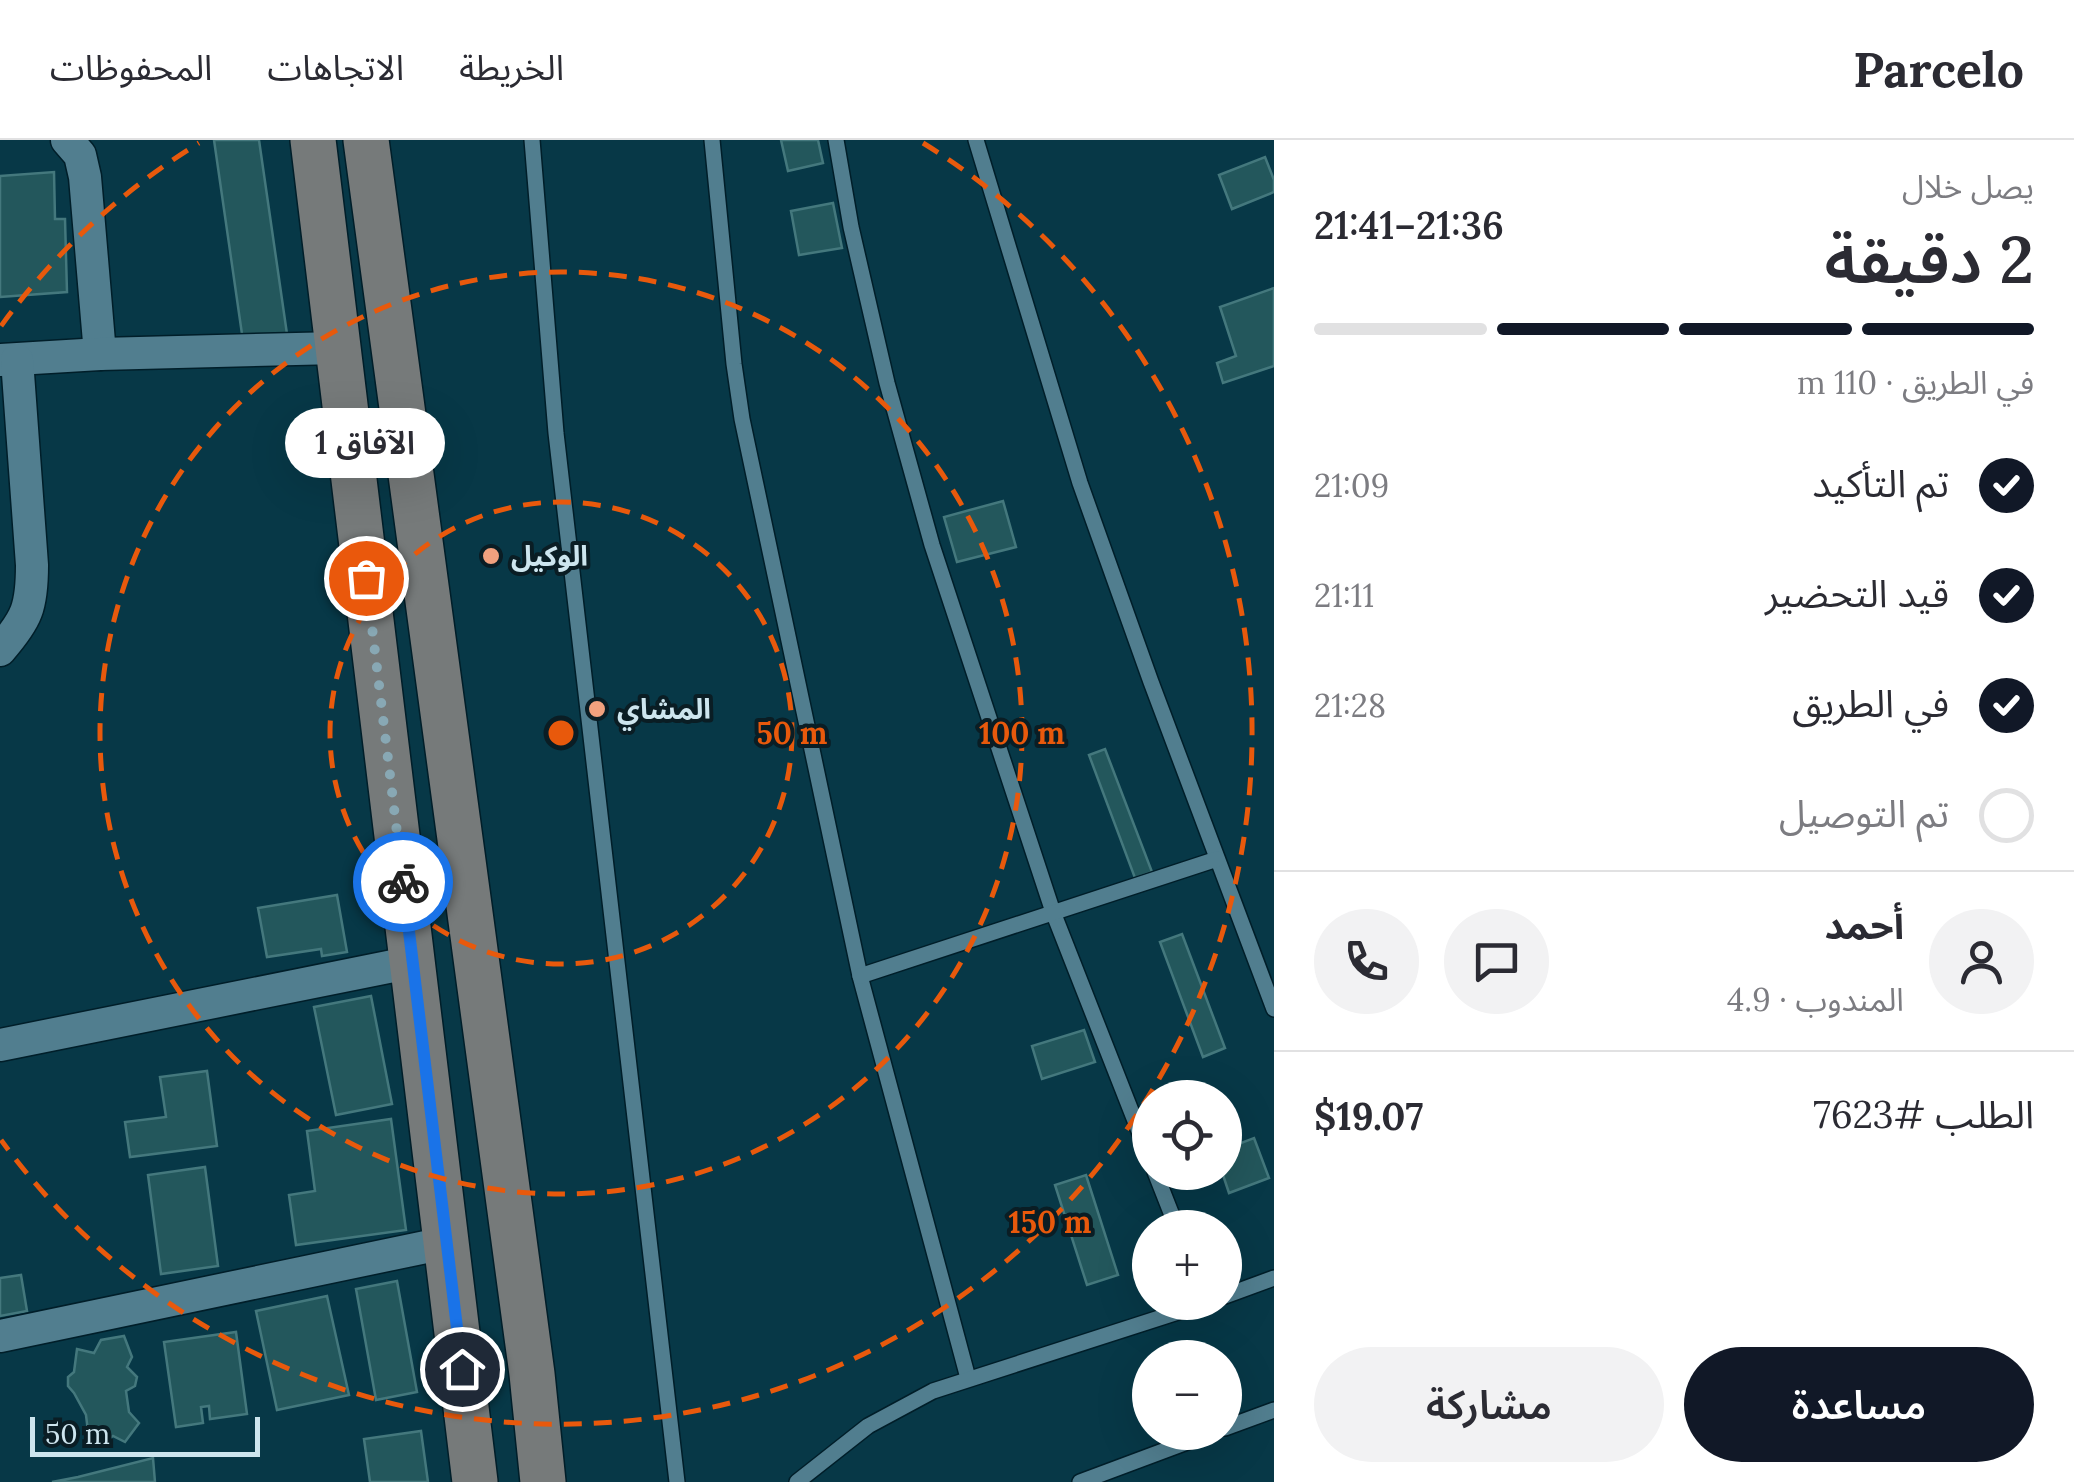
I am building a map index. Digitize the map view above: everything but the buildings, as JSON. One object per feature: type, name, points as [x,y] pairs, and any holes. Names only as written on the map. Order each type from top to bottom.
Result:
[{"type":"street","points":[[67,140],[80,155],[85,178],[100,354]]},
{"type":"street","points":[[313,140],[475,1482]]},
{"type":"street","points":[[366,140],[532,1374],[543,1482]]},
{"type":"street","points":[[0,650],[20,627],[32,597],[32,565],[8,360],[338,348]]},
{"type":"street","points":[[0,1045],[412,962]]},
{"type":"street","points":[[0,1336],[445,1242]]},
{"type":"lane","points":[[532,140],[556,433],[677,1482]]},
{"type":"lane","points":[[712,140],[742,419],[860,976],[968,1378]]},
{"type":"lane","points":[[836,140],[886,382],[932,545],[1053,912],[1132,1113]]},
{"type":"lane","points":[[976,140],[1080,483],[1274,1009]]},
{"type":"lane","points":[[860,976],[1217,858]]},
{"type":"lane","points":[[1242,1290],[1274,1278]]},
{"type":"lane","points":[[797,1482],[868,1426],[933,1391],[1153,1320]]},
{"type":"lane","points":[[1242,1422],[1274,1410]]},
{"type":"lane","points":[[1080,1482],[1166,1450]]},
{"type":"way so far","points":[[366,578],[403,882]]},
{"type":"place","name":"الوكيل","points":[[491,556]]},
{"type":"place","name":"الآفاق 1","points":[[366,578]]},
{"type":"place","name":"المشاي","points":[[597,709]]},
{"type":"route","points":[[403,882],[462,1369]]}]
